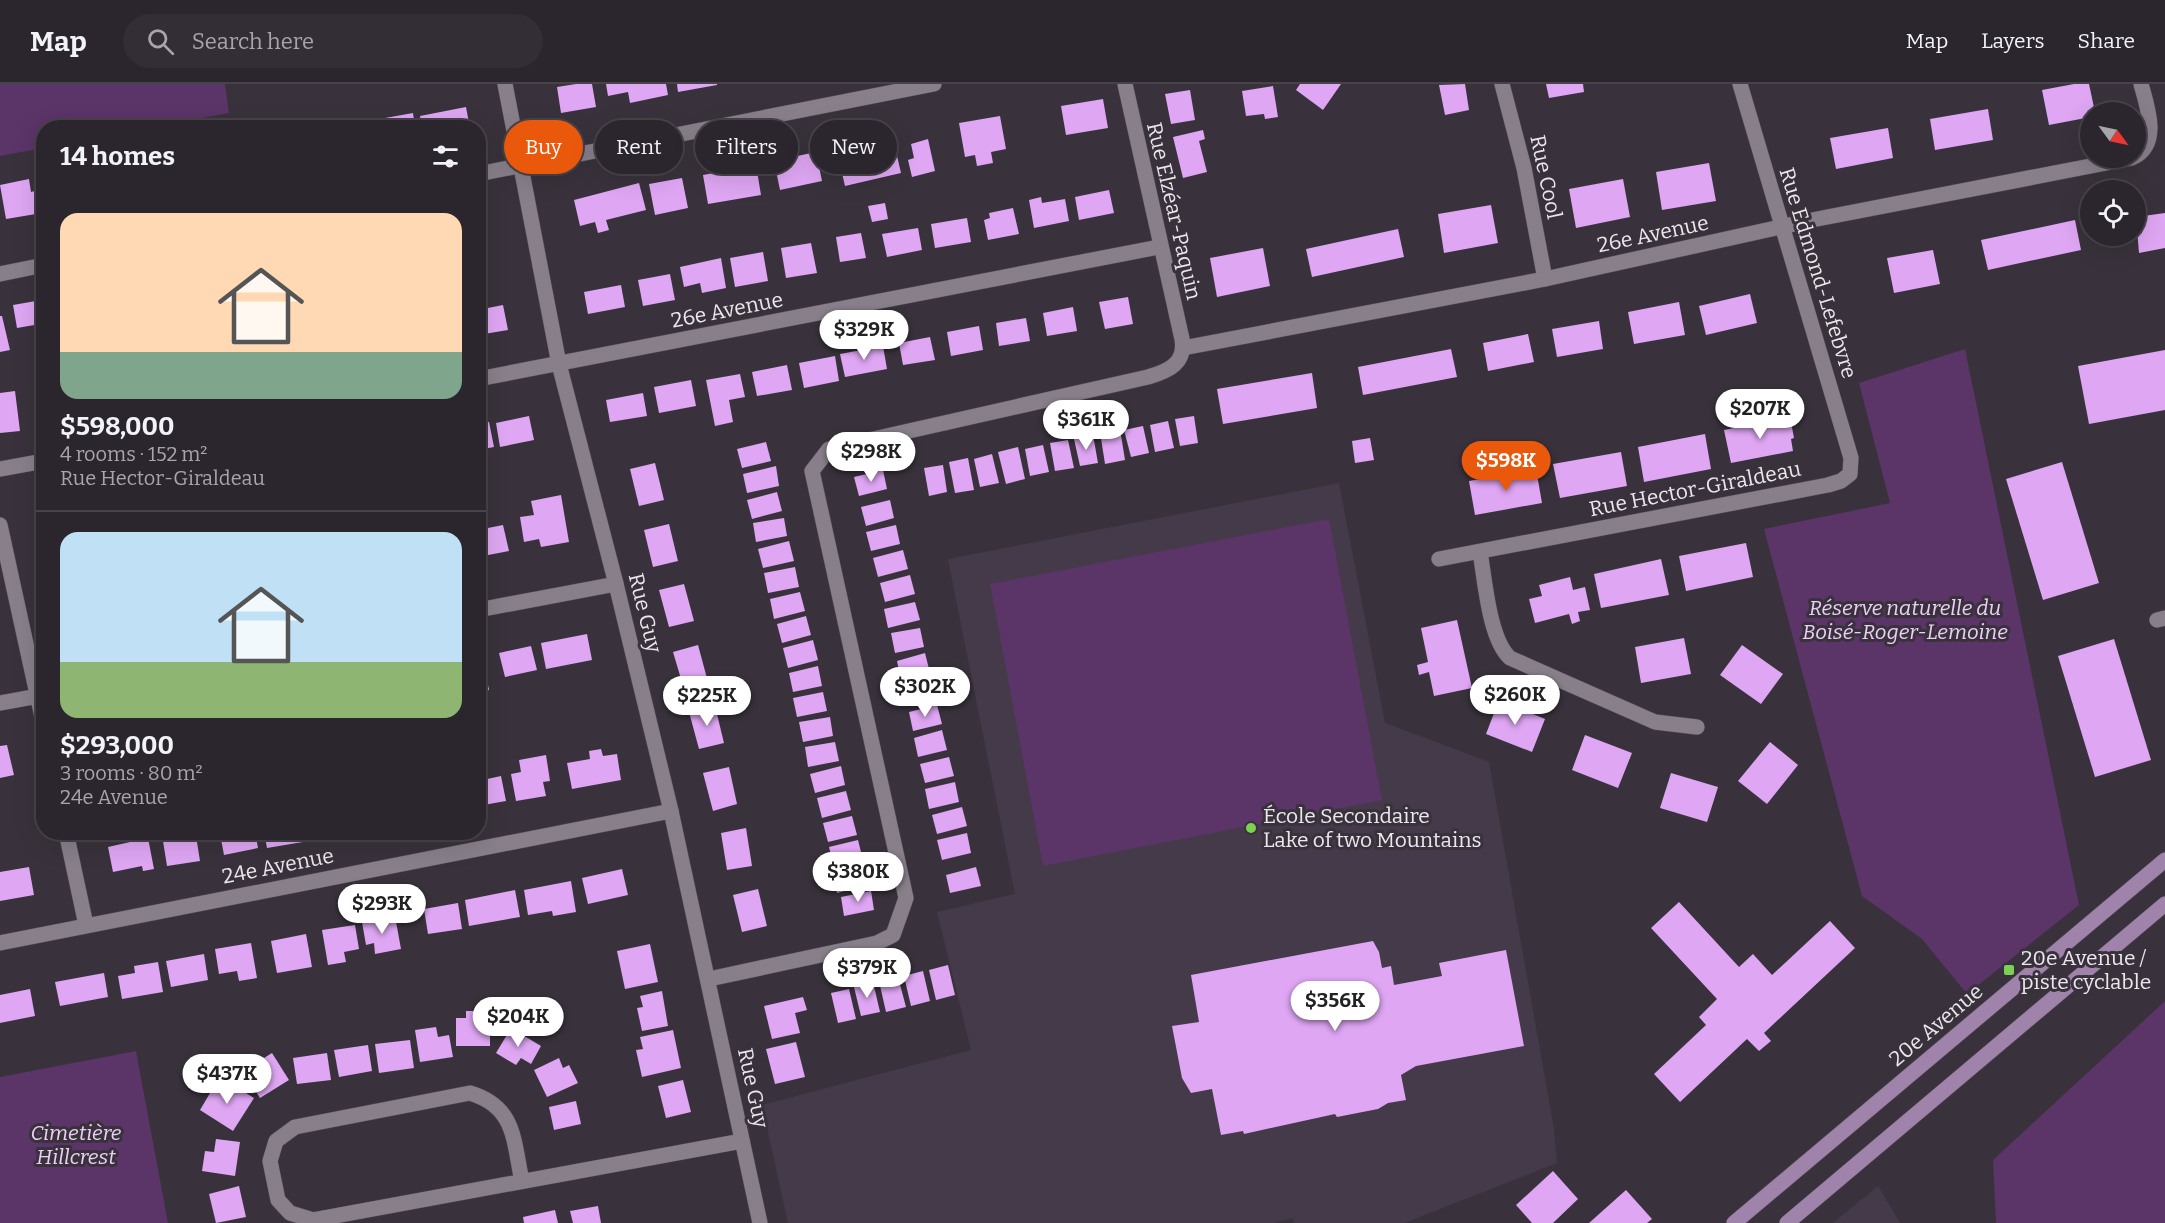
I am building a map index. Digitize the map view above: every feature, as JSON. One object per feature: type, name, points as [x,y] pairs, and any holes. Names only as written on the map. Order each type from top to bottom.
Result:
[{"type":"street","name":"Rue Guy","points":[[505,84],[511,120]]},
{"type":"street","points":[[583,153],[934,84]]},
{"type":"street","name":"Rue Elzéar-Paquin","points":[[1125,84],[1183,348]]},
{"type":"street","name":"Rue Cool","points":[[1502,84],[1524,168],[1545,279]]},
{"type":"street","name":"Rue Edmond-Lefebvre","points":[[1740,84],[1851,458],[1850,474]]},
{"type":"street","points":[[2141,84],[2145,102]]},
{"type":"street","points":[[2146,108],[2150,128],[2146,138]]},
{"type":"street","name":"26e Avenue","points":[[1183,348],[1545,279],[1782,227],[2081,168]]},
{"type":"street","points":[[486,172],[504,169]]},
{"type":"street","name":"Rue Guy","points":[[521,174],[559,364],[616,584],[671,811],[760,1223]]},
{"type":"street","name":"26e Avenue","points":[[486,378],[1159,247]]},
{"type":"street","points":[[0,274],[36,267]]},
{"type":"street","points":[[709,979],[878,943],[893,935],[906,898],[812,471],[823,456],[829,449],[1161,374],[1179,361],[1183,348]]},
{"type":"street","points":[[0,469],[36,462]]},
{"type":"street","name":"Rue Hector-Giraldeau","points":[[1439,559],[1828,485],[1841,481],[1850,474]]},
{"type":"street","points":[[0,525],[36,678]]},
{"type":"street","points":[[1480,552],[1495,633],[1503,652],[1510,658],[1656,722],[1697,727]]},
{"type":"street","points":[[486,608],[616,584]]},
{"type":"street","points":[[0,703],[36,696]]},
{"type":"street","name":"24e Avenue","points":[[0,943],[671,811]]},
{"type":"street","points":[[68,840],[86,925]]},
{"type":"street","name":"20e Avenue","points":[[1734,1223],[2165,860]]},
{"type":"street","points":[[1787,1223],[2165,904]]},
{"type":"street","points":[[522,1181],[509,1121],[490,1100],[470,1094],[295,1127],[276,1142],[270,1161],[278,1200],[290,1213],[313,1220],[742,1141]]},
{"type":"shaded area","name":"École Secondaire Lake of two Mountains","points":[[1339,483],[1385,723],[1489,762],[1554,1129],[1557,1163],[1404,1223],[1294,1223],[1293,1218],[1274,1223],[788,1223],[762,1105],[971,1050],[937,912],[1015,894],[948,559]]},
{"type":"shaded area","points":[[1878,1186],[1900,1223],[1833,1223]]},
{"type":"green space","points":[[0,84],[225,84],[229,113],[190,120],[36,120],[36,149],[0,156]]},
{"type":"green space","name":"Réserve naturelle du Boisé-Roger-Lemoine","points":[[1965,349],[2079,905],[1967,994],[1922,939],[1862,896],[1764,529],[1890,503],[1859,383]]},
{"type":"green space","points":[[1329,519],[1382,800],[1043,866],[990,584]]},
{"type":"green space","points":[[2165,1001],[2165,1223],[1996,1223],[1993,1160]]},
{"type":"green space","name":"Cimetière Hillcrest","points":[[136,1051],[168,1223],[0,1223],[0,1077]]},
{"type":"building","points":[[592,84],[596,107],[561,113],[557,87]]},
{"type":"building","points":[[606,84],[666,84],[668,95],[630,103],[628,92],[608,96]]},
{"type":"building","points":[[677,84],[717,84],[717,85],[678,92]]},
{"type":"building","points":[[1300,84],[1341,84],[1323,110],[1296,90]]},
{"type":"building","points":[[1465,84],[1469,110],[1445,115],[1439,85]]},
{"type":"building","points":[[1546,84],[1583,84],[1584,92],[1549,98]]},
{"type":"building","points":[[2074,84],[2089,84],[2093,102],[2080,102],[2080,119],[2049,125],[2042,90]]},
{"type":"building","points":[[1273,86],[1278,117],[1265,119],[1264,114],[1246,116],[1242,91]]},
{"type":"building","points":[[1190,90],[1195,120],[1171,124],[1165,94]]},
{"type":"building","points":[[1103,99],[1108,128],[1066,135],[1061,106]]},
{"type":"building","points":[[466,107],[468,120],[421,120],[420,116]]},
{"type":"building","points":[[1988,109],[1993,140],[1935,150],[1930,119]]},
{"type":"building","points":[[413,113],[414,120],[385,120],[385,118]]},
{"type":"building","points":[[1000,116],[1006,149],[991,152],[993,163],[977,166],[975,155],[965,157],[959,123]]},
{"type":"building","points":[[1888,128],[1893,158],[1836,169],[1830,138]]},
{"type":"building","points":[[1203,130],[1205,139],[1199,141],[1207,172],[1183,178],[1173,137]]},
{"type":"building","points":[[928,139],[935,171],[912,177],[908,160],[914,158],[911,144]]},
{"type":"building","points":[[810,153],[810,174],[821,174],[822,181],[780,190],[777,174],[798,174],[798,156]]},
{"type":"building","points":[[897,156],[901,173],[897,174]]},
{"type":"building","points":[[1709,163],[1716,201],[1662,210],[1656,172]]},
{"type":"building","points":[[758,174],[761,195],[708,204],[703,175]]},
{"type":"building","points":[[842,174],[897,174],[845,186]]},
{"type":"building","points":[[682,178],[688,208],[655,215],[649,184]]},
{"type":"building","points":[[29,179],[31,192],[36,191],[36,214],[6,219],[0,185]]},
{"type":"building","points":[[1623,179],[1630,217],[1576,228],[1569,189]]},
{"type":"building","points":[[639,183],[646,210],[606,220],[609,230],[598,233],[595,222],[580,226],[574,200]]},
{"type":"building","points":[[1109,190],[1114,213],[1079,220],[1075,197]]},
{"type":"building","points":[[1041,197],[1042,203],[1065,199],[1069,221],[1034,228],[1029,200]]},
{"type":"building","points":[[885,203],[888,219],[872,222],[868,206]]},
{"type":"building","points":[[1491,205],[1498,243],[1444,253],[1438,214]]},
{"type":"building","points":[[1013,208],[1019,234],[988,240],[984,220],[990,218],[989,213]]},
{"type":"building","points":[[2165,213],[2165,248],[2139,253],[2138,246],[2146,246],[2146,216]]},
{"type":"building","points":[[967,218],[971,242],[935,248],[931,224]]},
{"type":"building","points":[[2075,220],[2081,250],[1988,270],[1981,240]]},
{"type":"building","points":[[918,228],[922,250],[887,257],[882,234]]},
{"type":"building","points":[[1398,229],[1404,257],[1312,277],[1306,249]]},
{"type":"building","points":[[861,233],[866,258],[840,262],[836,237]]},
{"type":"building","points":[[811,243],[817,273],[786,278],[781,248]]},
{"type":"building","points":[[1263,248],[1270,286],[1217,297],[1210,258]]},
{"type":"building","points":[[1933,250],[1940,284],[1894,293],[1887,258]]},
{"type":"building","points":[[763,252],[768,281],[735,287],[730,258]]},
{"type":"building","points":[[721,258],[726,288],[702,293],[700,283],[684,287],[680,267]]},
{"type":"building","points":[[670,274],[675,300],[643,306],[638,280]]},
{"type":"building","points":[[621,285],[625,307],[588,314],[584,292]]},
{"type":"building","points":[[1750,294],[1757,323],[1706,335],[1699,306]]},
{"type":"building","points":[[1128,297],[1133,324],[1105,329],[1099,302]]},
{"type":"building","points":[[36,301],[36,325],[17,328],[13,305]]},
{"type":"building","points":[[1679,302],[1685,335],[1634,344],[1628,312]]},
{"type":"building","points":[[503,305],[508,330],[486,334],[486,308]]},
{"type":"building","points":[[1073,307],[1077,331],[1047,336],[1043,313]]},
{"type":"building","points":[[0,316],[2,316],[10,350],[0,352]]},
{"type":"building","points":[[1026,318],[1030,341],[999,346],[996,323]]},
{"type":"building","points":[[1599,321],[1603,349],[1557,357],[1552,329]]},
{"type":"building","points":[[979,326],[983,350],[951,356],[947,332]]},
{"type":"building","points":[[1528,334],[1534,362],[1488,371],[1483,343]]},
{"type":"building","points":[[930,337],[935,360],[903,365],[899,343]]},
{"type":"building","points":[[883,346],[887,369],[845,377],[840,354]]},
{"type":"building","points":[[1451,349],[1457,377],[1363,395],[1358,367]]},
{"type":"building","points":[[2165,350],[2165,410],[2089,424],[2078,366]]},
{"type":"building","points":[[835,356],[839,381],[804,388],[799,363]]},
{"type":"building","points":[[787,365],[792,390],[757,396],[752,372]]},
{"type":"building","points":[[1312,373],[1317,408],[1223,424],[1217,389]]},
{"type":"building","points":[[740,374],[745,397],[729,400],[733,422],[715,426],[706,380]]},
{"type":"building","points":[[691,380],[696,406],[659,413],[654,387]]},
{"type":"building","points":[[15,391],[20,431],[0,433],[0,393]]},
{"type":"building","points":[[643,393],[647,416],[610,422],[606,400]]},
{"type":"building","points":[[529,416],[534,440],[500,447],[496,423]]},
{"type":"building","points":[[1194,416],[1198,443],[1180,446],[1175,419]]},
{"type":"building","points":[[1790,417],[1794,438],[1791,439],[1793,451],[1731,463],[1724,430]]},
{"type":"building","points":[[1168,421],[1174,448],[1155,452],[1150,425]]},
{"type":"building","points":[[486,422],[489,422],[494,447],[486,448]]},
{"type":"building","points":[[1143,426],[1149,453],[1131,457],[1124,430]]},
{"type":"building","points":[[1120,429],[1125,460],[1105,464],[1100,432]]},
{"type":"building","points":[[1705,434],[1711,469],[1644,482],[1638,447]]},
{"type":"building","points":[[1093,435],[1098,463],[1080,466],[1074,439]]},
{"type":"building","points":[[1370,438],[1374,460],[1355,463],[1352,441]]},
{"type":"building","points":[[1068,440],[1074,468],[1055,471],[1050,443]]},
{"type":"building","points":[[766,442],[771,461],[742,468],[737,449]]},
{"type":"building","points":[[1043,445],[1049,472],[1030,476],[1025,449]]},
{"type":"building","points":[[1018,447],[1025,479],[1006,484],[998,452]]},
{"type":"building","points":[[1621,452],[1627,486],[1560,498],[1553,464]]},
{"type":"building","points":[[992,454],[999,483],[980,487],[974,459]]},
{"type":"building","points":[[968,458],[974,490],[955,493],[949,462]]},
{"type":"building","points":[[2062,462],[2099,583],[2043,600],[2006,479]]},
{"type":"building","points":[[655,463],[664,500],[639,506],[630,469]]},
{"type":"building","points":[[943,465],[947,492],[929,496],[924,468]]},
{"type":"building","points":[[776,466],[779,486],[747,493],[743,474]]},
{"type":"building","points":[[1536,469],[1542,503],[1475,515],[1469,481]]},
{"type":"building","points":[[883,470],[887,489],[859,496],[854,477]]},
{"type":"building","points":[[777,492],[782,511],[752,519],[747,500]]},
{"type":"building","points":[[561,495],[569,542],[541,547],[539,539],[524,542],[520,517],[534,515],[531,501]]},
{"type":"building","points":[[890,500],[894,518],[866,526],[861,507]]},
{"type":"building","points":[[784,518],[787,536],[756,542],[753,523]]},
{"type":"building","points":[[669,524],[678,561],[653,567],[644,530]]},
{"type":"building","points":[[503,525],[509,551],[486,555],[486,528]]},
{"type":"building","points":[[896,525],[900,544],[871,551],[866,532]]},
{"type":"building","points":[[789,541],[794,561],[763,568],[758,549]]},
{"type":"building","points":[[1746,543],[1753,577],[1686,591],[1679,556]]},
{"type":"building","points":[[903,550],[908,569],[878,577],[873,558]]},
{"type":"building","points":[[1661,559],[1669,595],[1601,608],[1594,574]]},
{"type":"building","points":[[795,567],[799,587],[768,593],[764,573]]},
{"type":"building","points":[[910,575],[915,594],[885,602],[880,583]]},
{"type":"building","points":[[1570,577],[1573,590],[1585,587],[1590,610],[1578,612],[1580,621],[1572,624],[1569,614],[1535,623],[1529,599],[1542,596],[1539,585]]},
{"type":"building","points":[[684,584],[694,621],[669,627],[659,590]]},
{"type":"building","points":[[800,592],[805,611],[774,619],[770,599]]},
{"type":"building","points":[[915,602],[920,620],[888,628],[884,609]]},
{"type":"building","points":[[806,616],[811,635],[782,643],[777,624]]},
{"type":"building","points":[[1457,620],[1472,688],[1434,696],[1429,672],[1419,675],[1417,665],[1428,662],[1421,628]]},
{"type":"building","points":[[920,628],[924,647],[895,653],[891,633]]},
{"type":"building","points":[[587,634],[592,660],[546,669],[541,643]]},
{"type":"building","points":[[1684,638],[1691,674],[1641,683],[1635,647]]},
{"type":"building","points":[[2114,639],[2151,760],[2095,777],[2058,656]]},
{"type":"building","points":[[813,640],[818,660],[788,668],[783,648]]},
{"type":"building","points":[[698,645],[708,682],[684,689],[673,652]]},
{"type":"building","points":[[1742,645],[1783,674],[1761,704],[1720,675]]},
{"type":"building","points":[[531,646],[537,670],[505,677],[499,653]]},
{"type":"building","points":[[925,653],[930,673],[901,680],[897,661]]},
{"type":"building","points":[[818,666],[822,686],[793,692],[789,673]]},
{"type":"building","points":[[486,675],[489,690],[486,691]]},
{"type":"building","points":[[931,679],[936,698],[907,705],[902,686]]},
{"type":"building","points":[[823,692],[827,711],[797,717],[793,698]]},
{"type":"building","points":[[1499,700],[1545,719],[1532,752],[1486,734]]},
{"type":"building","points":[[937,705],[942,724],[913,731],[909,712]]},
{"type":"building","points":[[715,706],[724,743],[699,749],[689,712]]},
{"type":"building","points":[[830,717],[833,736],[803,742],[799,722]]},
{"type":"building","points":[[942,730],[947,750],[918,757],[914,738]]},
{"type":"building","points":[[1585,735],[1632,753],[1618,788],[1572,770]]},
{"type":"building","points":[[835,742],[839,761],[808,767],[805,747]]},
{"type":"building","points":[[1770,742],[1798,765],[1767,804],[1738,781]]},
{"type":"building","points":[[7,745],[14,775],[0,778],[0,746]]},
{"type":"building","points":[[601,749],[603,756],[617,754],[621,780],[572,789],[567,763],[590,759],[589,751]]},
{"type":"building","points":[[546,755],[550,781],[543,782],[546,796],[516,801],[511,774],[521,772],[519,760]]},
{"type":"building","points":[[949,757],[954,776],[925,783],[920,764]]},
{"type":"building","points":[[841,766],[845,785],[815,793],[810,774]]},
{"type":"building","points":[[729,767],[737,804],[713,811],[703,773]]},
{"type":"building","points":[[1671,773],[1718,787],[1707,822],[1660,808]]},
{"type":"building","points":[[501,776],[506,801],[486,805],[486,779]]},
{"type":"building","points":[[955,782],[959,802],[929,809],[925,789]]},
{"type":"building","points":[[846,791],[851,810],[822,818],[817,798]]},
{"type":"building","points":[[962,807],[967,826],[937,834],[932,815]]},
{"type":"building","points":[[852,816],[857,835],[828,842],[823,823]]},
{"type":"building","points":[[746,828],[752,866],[727,870],[721,833]]},
{"type":"building","points":[[967,833],[971,853],[942,860],[937,840]]},
{"type":"building","points":[[148,840],[154,869],[143,871],[142,866],[113,872],[108,847]]},
{"type":"building","points":[[197,840],[200,861],[167,866],[163,841]]},
{"type":"building","points":[[221,840],[256,840],[258,848],[224,855]]},
{"type":"building","points":[[266,840],[303,840],[303,842],[267,848]]},
{"type":"building","points":[[858,840],[863,860],[834,867],[829,847]]},
{"type":"building","points":[[862,866],[867,885],[837,893],[832,873]]},
{"type":"building","points":[[29,867],[34,895],[0,901],[0,872]]},
{"type":"building","points":[[976,867],[981,886],[950,893],[946,875]]},
{"type":"building","points":[[622,869],[628,895],[588,904],[582,878]]},
{"type":"building","points":[[571,881],[576,912],[553,916],[552,911],[528,915],[524,890]]},
{"type":"building","points":[[758,889],[767,926],[742,932],[733,895]]},
{"type":"building","points":[[515,890],[520,917],[469,926],[465,900]]},
{"type":"building","points":[[871,891],[874,910],[844,916],[841,897]]},
{"type":"building","points":[[1679,902],[1739,967],[1753,954],[1772,975],[1830,921],[1855,948],[1764,1033],[1771,1041],[1759,1051],[1747,1039],[1680,1102],[1654,1074],[1706,1025],[1699,1017],[1717,999],[1651,928]]},
{"type":"building","points":[[458,903],[462,929],[428,934],[424,909]]},
{"type":"building","points":[[395,916],[401,949],[375,954],[374,943],[366,945],[362,922]]},
{"type":"building","points":[[355,925],[359,949],[344,952],[346,962],[328,965],[322,930]]},
{"type":"building","points":[[306,934],[312,967],[277,973],[271,941]]},
{"type":"building","points":[[1373,941],[1379,952],[1382,968],[1391,966],[1394,985],[1442,976],[1439,963],[1506,950],[1524,1046],[1416,1066],[1401,1075],[1406,1100],[1388,1103],[1378,1109],[1337,1117],[1335,1114],[1244,1134],[1243,1131],[1221,1135],[1212,1089],[1191,1093],[1182,1078],[1172,1026],[1199,1022],[1191,975]]},
{"type":"building","points":[[251,943],[257,978],[239,981],[237,971],[219,974],[215,949]]},
{"type":"building","points":[[650,944],[658,982],[625,989],[617,951]]},
{"type":"building","points":[[204,954],[208,980],[171,987],[166,961]]},
{"type":"building","points":[[158,962],[163,992],[122,999],[118,976],[135,973],[134,966]]},
{"type":"building","points":[[948,965],[955,995],[936,1000],[929,970]]},
{"type":"building","points":[[923,971],[930,1001],[911,1006],[904,976]]},
{"type":"building","points":[[104,973],[108,997],[60,1006],[55,982]]},
{"type":"building","points":[[898,977],[906,1007],[886,1012],[879,981]]},
{"type":"building","points":[[873,982],[880,1012],[861,1016],[854,987]]},
{"type":"building","points":[[30,989],[35,1016],[0,1023],[0,995]]},
{"type":"building","points":[[849,989],[856,1019],[838,1023],[831,993]]},
{"type":"building","points":[[662,991],[668,1026],[642,1031],[637,1008],[643,1007],[640,996]]},
{"type":"building","points":[[803,997],[807,1010],[795,1013],[800,1033],[772,1039],[764,1006]]},
{"type":"building","points":[[466,1011],[479,1011],[479,1026],[490,1026],[490,1046],[456,1046],[456,1018],[466,1018]]},
{"type":"building","points":[[436,1027],[438,1037],[449,1035],[453,1057],[420,1062],[415,1030]]},
{"type":"building","points":[[511,1028],[541,1046],[531,1064],[521,1058],[516,1065],[496,1053]]},
{"type":"building","points":[[673,1030],[681,1068],[642,1077],[636,1050],[643,1049],[640,1037]]},
{"type":"building","points":[[410,1040],[414,1068],[379,1073],[375,1044]]},
{"type":"building","points":[[796,1042],[805,1077],[775,1084],[766,1049]]},
{"type":"building","points":[[368,1045],[372,1071],[339,1077],[334,1050]]},
{"type":"building","points":[[272,1053],[289,1080],[260,1098],[243,1071]]},
{"type":"building","points":[[327,1053],[331,1080],[297,1084],[293,1058]]},
{"type":"building","points":[[559,1058],[563,1068],[569,1065],[578,1083],[547,1097],[534,1070]]},
{"type":"building","points":[[225,1080],[254,1098],[233,1131],[200,1110],[213,1088],[218,1091]]},
{"type":"building","points":[[683,1080],[691,1112],[666,1118],[658,1086]]},
{"type":"building","points":[[576,1101],[581,1124],[554,1130],[549,1107]]},
{"type":"building","points":[[216,1139],[240,1142],[235,1176],[202,1171],[205,1151],[214,1152]]},
{"type":"building","points":[[1553,1171],[1578,1199],[1553,1223],[1532,1223],[1516,1205]]},
{"type":"building","points":[[239,1186],[246,1217],[216,1223],[209,1194]]},
{"type":"building","points":[[1626,1190],[1652,1219],[1647,1223],[1589,1223]]},
{"type":"building","points":[[598,1206],[601,1223],[573,1223],[570,1211]]},
{"type":"building","points":[[555,1210],[558,1223],[524,1223],[523,1217]]},
{"type":"place","name":"École Secondaire Lake of two Mountains","points":[[1251,828]]},
{"type":"place","name":"20e Avenue / piste cyclable","points":[[2009,970]]}]
